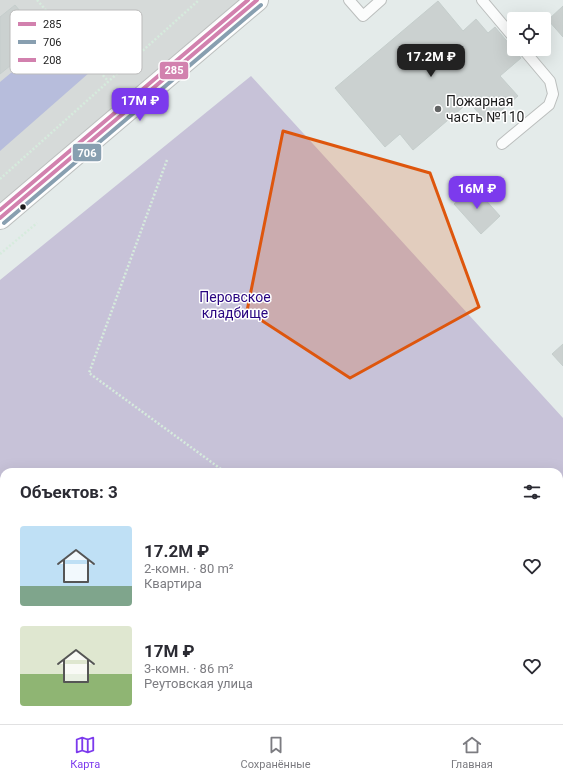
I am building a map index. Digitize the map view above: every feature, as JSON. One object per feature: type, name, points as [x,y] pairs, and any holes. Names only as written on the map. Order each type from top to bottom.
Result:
[{"type":"street","points":[[0,218],[258,0]]},
{"type":"lane","points":[[349,0],[363,16],[381,0]]},
{"type":"lane","points":[[482,0],[507,30]]},
{"type":"lane","points":[[502,144],[549,105],[553,94],[550,81],[529,56]]},
{"type":"path","points":[[37,0],[46,10]]},
{"type":"path","points":[[142,51],[199,0]]},
{"type":"path","points":[[102,74],[108,81]]},
{"type":"path","points":[[0,179],[116,74]]},
{"type":"path","points":[[167,160],[89,373],[220,468]]},
{"type":"path","points":[[0,254],[37,223]]},
{"type":"highlighted area","points":[[283,131],[430,173],[479,307],[350,378],[247,311]]},
{"type":"shaded area","points":[[0,0],[240,0],[0,206]]},
{"type":"shaded area","points":[[10,74],[88,74],[0,151],[0,82]]},
{"type":"green space","name":"Перовское кладбище","points":[[251,76],[563,418],[563,468],[0,468],[0,280]]},
{"type":"building","points":[[438,1],[463,31],[476,19],[488,33],[495,27],[507,41],[507,56],[519,56],[521,58],[500,76],[518,96],[487,123],[469,102],[413,150],[400,134],[385,147],[335,88]]},
{"type":"building","points":[[15,5],[19,10],[10,10],[10,66],[0,74],[0,17]]},
{"type":"building","points":[[563,6],[563,37],[551,23],[551,17]]},
{"type":"building","points":[[474,187],[500,216],[481,234],[454,204]]},
{"type":"building","points":[[563,344],[563,366],[552,354]]},
{"type":"transit line","name":"208","points":[[0,210],[248,0]]},
{"type":"transit line","name":"285","points":[[0,218],[257,0]]},
{"type":"transit line","name":"706","points":[[4,223],[261,5]]},
{"type":"place","name":"Пожарная часть №110","points":[[438,109]]}]
